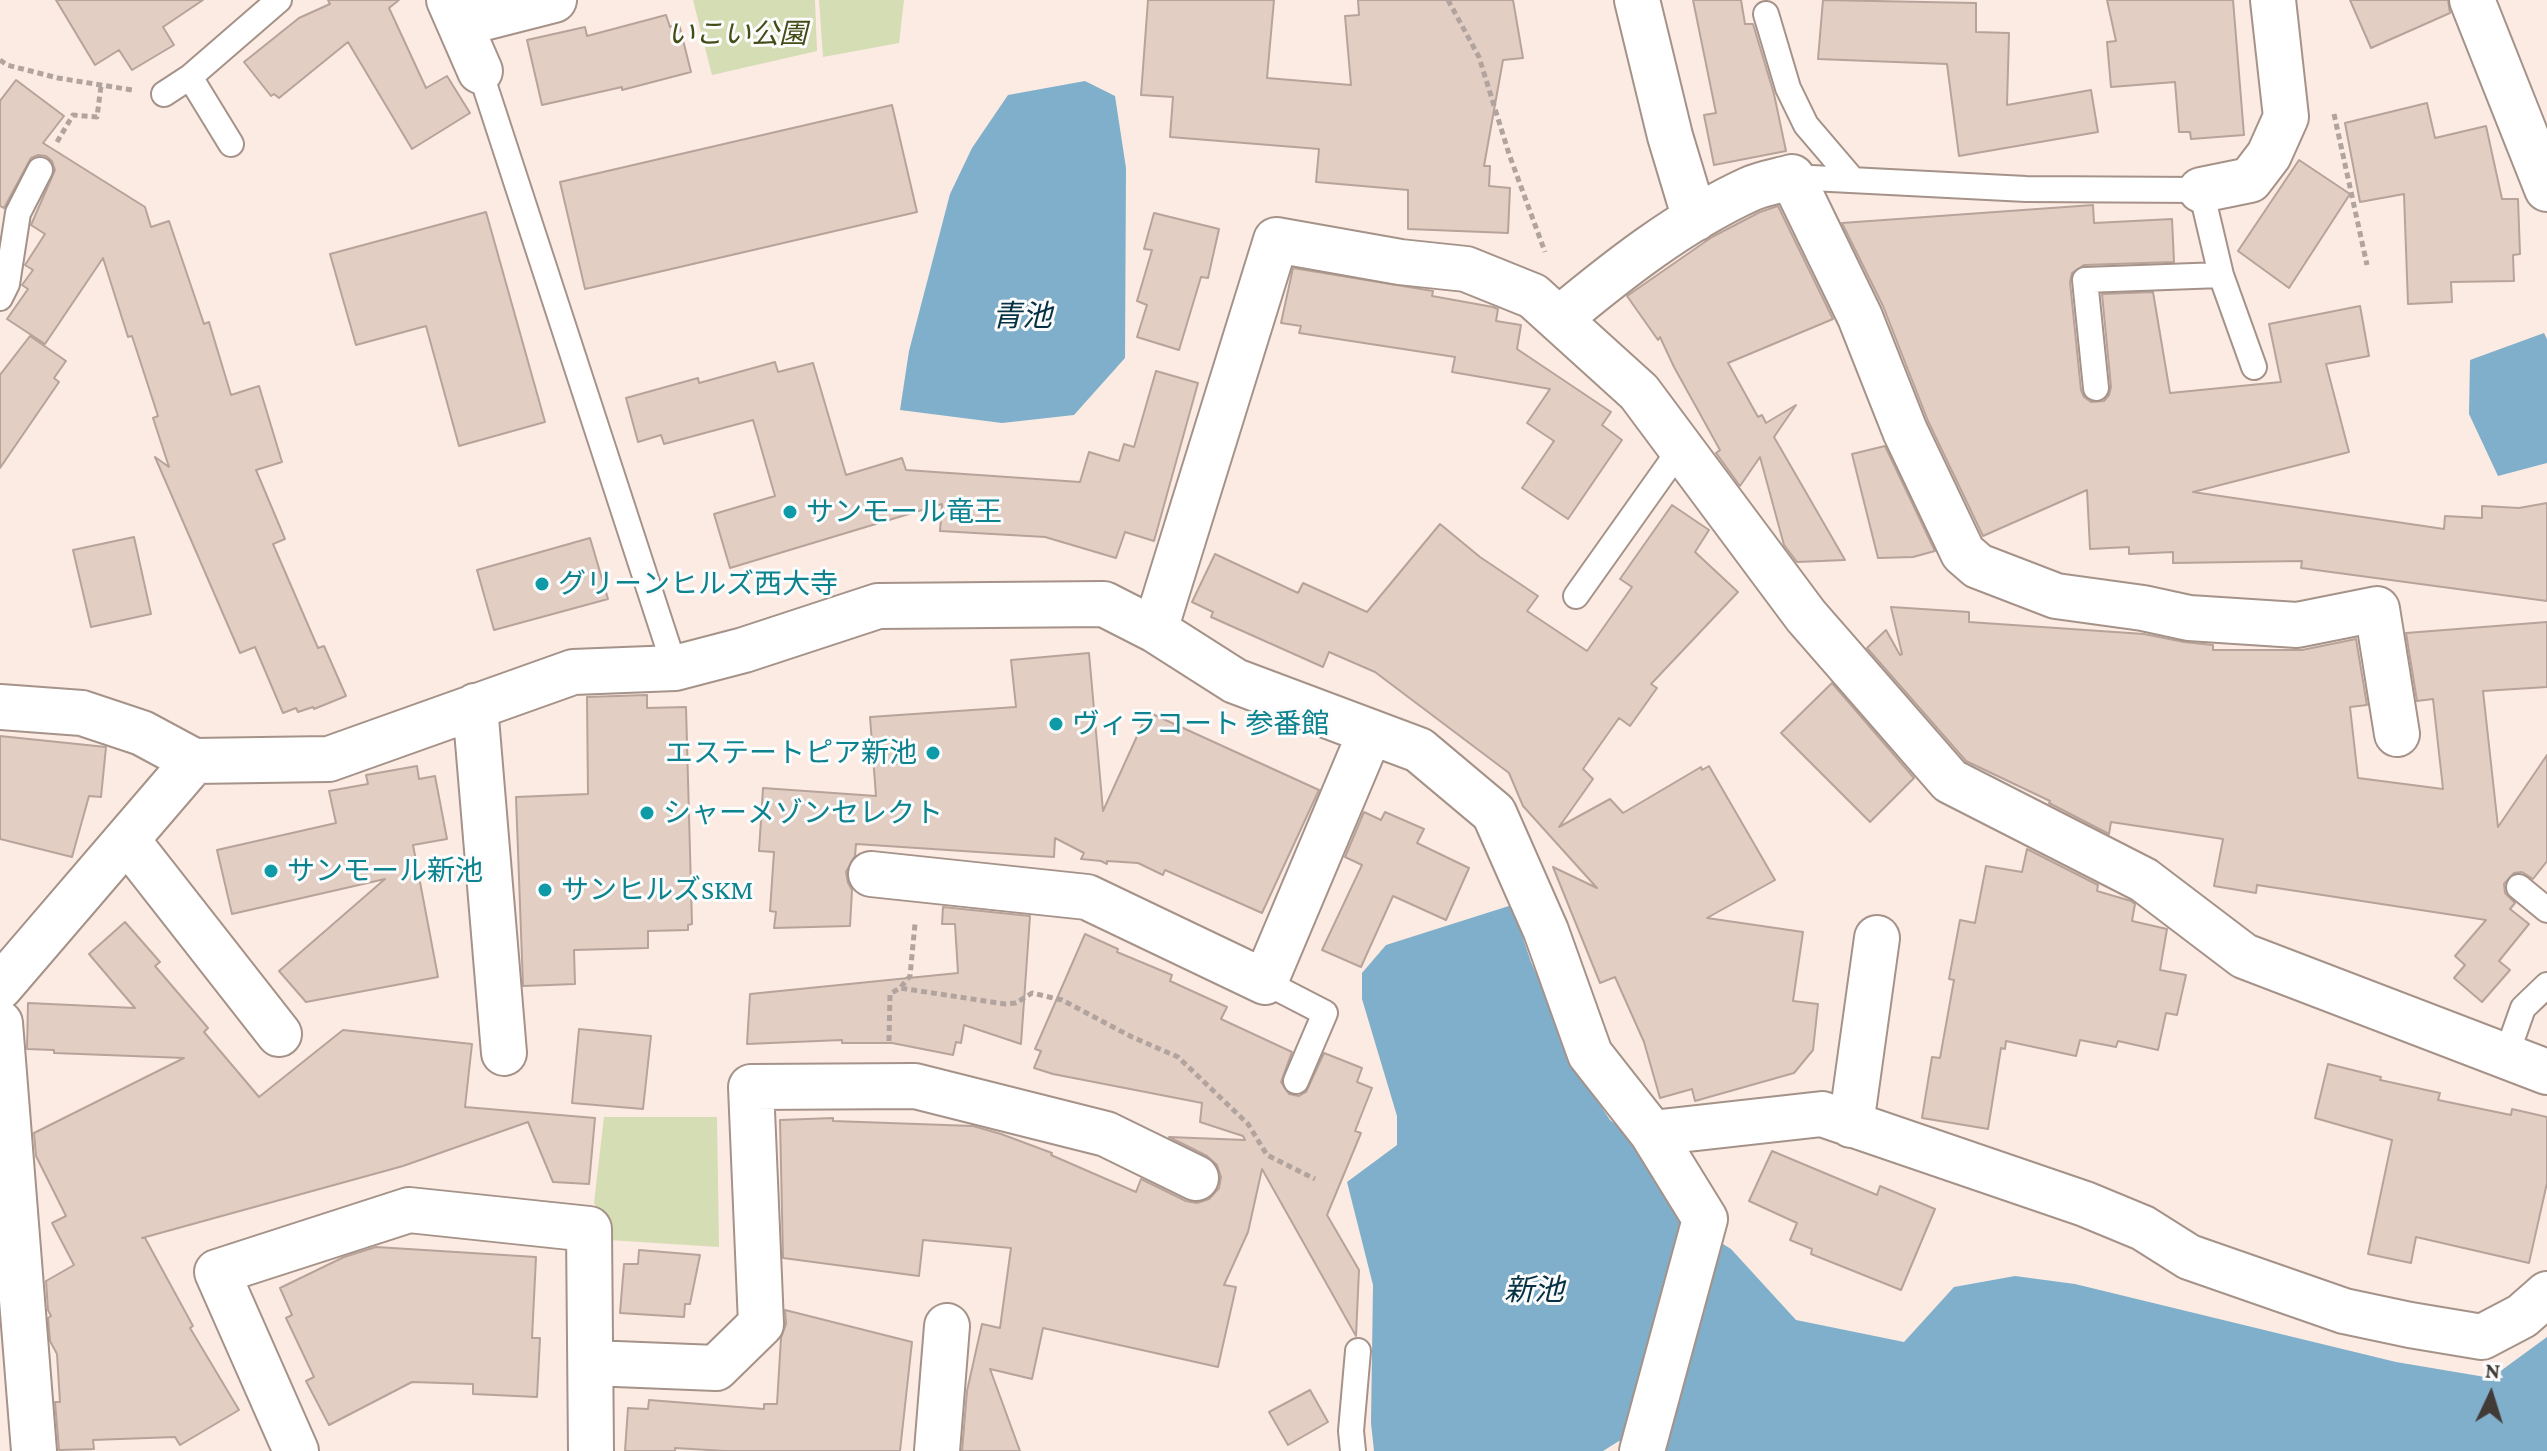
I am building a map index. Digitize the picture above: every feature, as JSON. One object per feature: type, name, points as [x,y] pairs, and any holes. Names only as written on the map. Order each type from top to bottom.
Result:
[{"type":"street","points":[[480,71],[455,12],[554,0]]},
{"type":"street","points":[[1637,0],[1670,136],[1695,219]]},
{"type":"street","points":[[2201,190],[2250,180],[2269,155],[2286,117],[2273,0]]},
{"type":"street","points":[[2472,0],[2547,189]]},
{"type":"street","points":[[1559,319],[1614,273],[1695,219],[1752,188],[1792,177],[1860,317],[1905,431],[1963,553],[1978,566],[2056,596],[2189,618],[2297,625],[2377,609],[2397,734]]},
{"type":"street","points":[[1155,630],[1276,240],[1400,262],[1466,269],[1533,296],[1639,392],[1806,616],[1950,781],[2144,880],[2244,956],[2547,1072]]},
{"type":"street","points":[[0,707],[82,713],[142,733],[194,761],[329,759],[573,672],[675,668],[744,650],[878,606],[1104,604],[1155,630],[1235,681],[1419,750],[1494,813],[1546,931],[1590,1054],[1652,1133],[1705,1219],[1642,1451]]},
{"type":"street","points":[[475,706],[504,1053]]},
{"type":"street","points":[[871,874],[1087,897],[1265,982],[1370,733]]},
{"type":"street","points":[[0,987],[194,761]]},
{"type":"street","points":[[127,840],[279,1034]]},
{"type":"street","points":[[1851,1125],[1877,938]]},
{"type":"street","points":[[0,1023],[34,1451]]},
{"type":"street","points":[[591,1363],[716,1368],[761,1324],[751,1087],[915,1086],[1106,1134],[1196,1178]]},
{"type":"street","points":[[1652,1133],[1822,1114],[2085,1204],[2143,1228],[2189,1257],[2344,1311],[2482,1337],[2522,1316],[2547,1294]]},
{"type":"street","points":[[296,1451],[217,1272],[409,1210],[589,1229],[591,1451]]},
{"type":"street","points":[[937,1451],[947,1326]]},
{"type":"lane","points":[[164,94],[190,77],[279,0]]},
{"type":"lane","points":[[1766,14],[1788,88],[1806,125],[1853,180]]},
{"type":"lane","points":[[480,71],[675,668]]},
{"type":"lane","points":[[190,77],[231,144]]},
{"type":"lane","points":[[0,298],[7,284],[18,213],[40,170]]},
{"type":"lane","points":[[1792,177],[2026,189],[2201,190],[2221,275],[2254,367]]},
{"type":"lane","points":[[2096,388],[2085,280],[2221,275]]},
{"type":"lane","points":[[1576,596],[1681,448]]},
{"type":"lane","points":[[2519,887],[2547,910]]},
{"type":"lane","points":[[1265,982],[1325,1013],[1296,1081]]},
{"type":"lane","points":[[2506,1056],[2523,1008],[2547,985]]},
{"type":"lane","points":[[1353,1451],[1351,1431],[1358,1351]]},
{"type":"path","points":[[1448,0],[1479,57],[1494,98],[1509,154],[1558,289],[1559,319]]},
{"type":"path","points":[[0,60],[7,65],[58,78],[164,94]]},
{"type":"path","points":[[73,115],[97,117],[101,86]]},
{"type":"path","points":[[2330,99],[2367,265]]},
{"type":"path","points":[[887,1086],[890,994],[910,976],[919,878]]},
{"type":"path","points":[[900,988],[1005,1004],[1016,1003],[1032,993],[1062,1000],[1178,1057],[1248,1124],[1267,1155],[1315,1179]]},
{"type":"green space","name":"いこい公園","points":[[693,0],[815,0],[817,51],[712,75]]},
{"type":"green space","points":[[819,0],[904,0],[899,43],[823,57]]},
{"type":"green space","points":[[604,1117],[717,1117],[719,1247],[609,1240],[604,1220],[594,1203]]},
{"type":"water","name":"青池","points":[[1085,81],[1115,96],[1126,168],[1125,358],[1074,415],[1002,423],[900,410],[909,351],[950,194],[972,148],[1008,95]]},
{"type":"water","points":[[2544,333],[2547,339],[2547,463],[2498,476],[2469,414],[2470,360]]},
{"type":"water","name":"新池","points":[[1512,905],[1531,962],[1581,1076],[1610,1120],[1641,1144],[1677,1215],[1731,1249],[1796,1320],[1904,1342],[1954,1287],[2015,1276],[2075,1284],[2396,1362],[2491,1378],[2547,1337],[2547,1451],[1649,1451],[1619,1441],[1603,1451],[1374,1451],[1371,1423],[1373,1285],[1347,1182],[1397,1145],[1397,1116],[1362,999],[1362,973],[1386,945]]},
{"type":"building","points":[[56,0],[203,0],[163,27],[174,45],[132,70],[119,50],[95,65]]},
{"type":"building","points":[[328,0],[399,0],[389,8],[426,88],[447,76],[470,113],[412,149],[348,42],[279,98],[274,94],[271,96],[244,62],[299,18],[330,4]]},
{"type":"building","points":[[1148,0],[1274,0],[1267,78],[1351,85],[1345,16],[1359,15],[1358,0],[1513,0],[1523,58],[1503,60],[1484,166],[1490,166],[1489,186],[1510,188],[1508,233],[1408,229],[1408,190],[1316,182],[1319,149],[1170,137],[1173,97],[1141,95]]},
{"type":"building","points":[[1693,0],[1741,0],[1745,24],[1753,24],[1774,94],[1786,151],[1714,165],[1704,115],[1716,113]]},
{"type":"building","points":[[1823,0],[1976,3],[1976,32],[2009,33],[2007,105],[2091,90],[2098,132],[1959,156],[1947,64],[1818,59]]},
{"type":"building","points":[[2107,0],[2233,0],[2244,135],[2191,139],[2190,132],[2179,132],[2175,82],[2111,87],[2107,42],[2116,41]]},
{"type":"building","points":[[2350,0],[2448,0],[2450,13],[2371,48]]},
{"type":"building","points":[[666,15],[670,27],[679,24],[691,72],[622,90],[622,87],[542,105],[527,40],[585,27],[587,36]]},
{"type":"building","points":[[16,80],[64,116],[43,143],[145,207],[151,227],[169,221],[204,324],[209,322],[231,395],[259,386],[282,462],[256,470],[285,539],[273,544],[318,648],[324,646],[346,696],[314,709],[298,712],[296,708],[283,713],[255,647],[240,653],[155,457],[169,467],[153,418],[158,416],[103,258],[45,344],[7,319],[28,289],[22,285],[33,270],[25,265],[45,234],[31,225],[55,170],[46,156],[31,158],[4,208],[0,206],[0,101]]},
{"type":"building","points":[[2427,103],[2435,138],[2486,126],[2502,199],[2518,199],[2520,254],[2513,255],[2514,281],[2451,282],[2452,302],[2408,304],[2404,194],[2360,202],[2345,123]]},
{"type":"building","points":[[892,105],[917,212],[585,289],[560,182]]},
{"type":"building","points":[[2299,160],[2350,194],[2289,288],[2238,251]]},
{"type":"building","points":[[2093,205],[2094,223],[2172,219],[2174,262],[2084,265],[2072,273],[2070,282],[2084,397],[2091,402],[2104,401],[2111,387],[2102,294],[2153,292],[2170,393],[2281,382],[2269,324],[2360,306],[2369,356],[2326,364],[2349,452],[2193,492],[2444,529],[2445,516],[2482,518],[2482,506],[2519,508],[2547,503],[2547,601],[2301,568],[2302,561],[2173,563],[2173,552],[2129,554],[2129,547],[2090,549],[2087,490],[1983,536],[1928,421],[1883,306],[1842,223]]},
{"type":"building","points":[[1778,206],[1833,319],[1728,363],[1758,417],[1762,415],[1766,423],[1796,405],[1774,437],[1845,560],[1797,562],[1784,545],[1760,457],[1740,486],[1716,453],[1720,450],[1660,337],[1658,340],[1627,296],[1712,237]]},
{"type":"building","points":[[486,212],[545,422],[459,446],[426,326],[356,345],[330,254]]},
{"type":"building","points":[[1154,213],[1219,229],[1208,278],[1201,277],[1179,350],[1137,337],[1147,305],[1137,301],[1152,250],[1144,249]]},
{"type":"building","points":[[1293,268],[1433,291],[1432,296],[1493,307],[1498,309],[1496,321],[1521,325],[1517,349],[1611,412],[1602,425],[1622,440],[1568,519],[1522,488],[1554,441],[1527,423],[1550,389],[1452,372],[1455,357],[1299,333],[1301,326],[1281,323]]},
{"type":"building","points":[[30,336],[66,361],[54,378],[59,382],[0,468],[0,375]]},
{"type":"building","points":[[775,362],[778,372],[813,363],[846,475],[902,458],[906,470],[1080,482],[1089,452],[1119,461],[1124,444],[1134,447],[1156,371],[1198,383],[1154,541],[1125,532],[1116,558],[1045,537],[940,531],[942,504],[730,568],[714,514],[775,496],[753,420],[664,444],[661,435],[638,442],[626,398],[698,378],[699,383]]},
{"type":"building","points":[[1885,446],[1935,551],[1913,557],[1878,558],[1852,454]]},
{"type":"building","points":[[1672,505],[1709,530],[1695,552],[1738,592],[1651,684],[1657,688],[1630,726],[1619,718],[1583,769],[1593,779],[1559,827],[1610,799],[1623,813],[1701,767],[1702,770],[1709,766],[1775,880],[1707,918],[1803,932],[1793,1001],[1818,1004],[1813,1050],[1794,1073],[1695,1101],[1692,1089],[1660,1098],[1644,1042],[1615,977],[1600,983],[1553,867],[1597,888],[1523,806],[1509,773],[1375,672],[1329,652],[1323,667],[1211,617],[1213,612],[1192,602],[1215,554],[1298,593],[1303,583],[1367,612],[1440,524],[1480,557],[1538,596],[1527,611],[1587,651],[1632,587],[1620,579]]},
{"type":"building","points":[[134,537],[151,614],[91,627],[73,550]]},
{"type":"building","name":"グリーンヒルズ西大寺","points":[[590,538],[608,599],[494,630],[477,570]]},
{"type":"building","points":[[1891,607],[1969,612],[1969,622],[2144,634],[2213,645],[2213,650],[2302,650],[2356,639],[2367,705],[2350,707],[2358,778],[2443,789],[2433,699],[2417,701],[2406,633],[2547,622],[2547,687],[2483,691],[2498,827],[2547,755],[2547,861],[2533,879],[2522,872],[2514,873],[2504,884],[2505,893],[2515,903],[2510,909],[2529,924],[2499,961],[2510,970],[2482,1002],[2454,978],[2465,965],[2455,956],[2486,920],[2257,885],[2256,893],[2214,886],[2223,839],[2111,822],[2109,834],[2050,801],[1966,761],[1867,648],[1886,630],[1902,654]]},
{"type":"building","points":[[1089,653],[1103,811],[1148,712],[1319,790],[1262,913],[1165,870],[1163,875],[1138,863],[1107,861],[1107,864],[1081,859],[1084,853],[1055,838],[1054,857],[856,844],[855,856],[846,872],[852,890],[850,926],[774,928],[776,912],[770,911],[774,852],[759,851],[763,788],[876,796],[870,717],[1016,707],[1011,660]]},
{"type":"building","points":[[1832,683],[1914,778],[1870,822],[1781,733]]},
{"type":"building","points":[[647,695],[647,708],[686,707],[692,924],[688,925],[688,930],[648,931],[648,948],[574,950],[575,984],[523,986],[516,797],[588,794],[587,697]]},
{"type":"building","points":[[0,736],[106,747],[101,797],[89,796],[72,857],[0,839]]},
{"type":"building","points":[[417,766],[419,779],[435,776],[447,839],[413,845],[438,977],[306,1002],[279,971],[385,879],[232,914],[217,850],[336,823],[329,791],[368,784],[366,775]]},
{"type":"building","points":[[1364,812],[1381,820],[1385,812],[1424,829],[1417,843],[1469,868],[1446,920],[1393,896],[1361,967],[1322,950],[1362,865],[1345,857]]},
{"type":"building","points":[[2027,849],[2098,885],[2097,891],[2131,901],[2135,904],[2132,921],[2167,929],[2160,970],[2186,975],[2177,1015],[2166,1013],[2158,1050],[2118,1041],[2116,1047],[2080,1040],[2076,1056],[2006,1041],[2005,1049],[2001,1048],[1988,1129],[1922,1118],[1932,1057],[1940,1058],[1954,980],[1949,979],[1960,920],[1975,923],[1986,866],[2022,872]]},
{"type":"building","points":[[943,907],[1030,916],[1021,1044],[964,1025],[961,1043],[956,1042],[953,1055],[892,1043],[842,1043],[842,1040],[747,1044],[750,994],[958,973],[955,924],[942,924]]},
{"type":"building","points":[[125,922],[160,962],[155,966],[208,1028],[204,1032],[259,1097],[343,1030],[472,1044],[465,1107],[595,1118],[589,1184],[553,1182],[528,1122],[403,1166],[142,1238],[145,1238],[193,1326],[190,1328],[239,1410],[180,1445],[175,1437],[93,1440],[94,1449],[59,1450],[55,1402],[60,1402],[57,1354],[50,1341],[48,1318],[51,1316],[46,1281],[74,1265],[52,1223],[66,1216],[36,1156],[34,1133],[184,1058],[54,1053],[54,1050],[27,1049],[28,1003],[135,1008],[89,954]]},
{"type":"building","points":[[1085,934],[1118,949],[1117,952],[1172,975],[1170,981],[1227,1007],[1221,1019],[1292,1052],[1281,1082],[1289,1094],[1299,1096],[1306,1092],[1324,1053],[1362,1068],[1357,1082],[1372,1088],[1355,1131],[1361,1133],[1327,1215],[1359,1270],[1356,1336],[1262,1169],[1248,1232],[1224,1285],[1236,1287],[1218,1367],[1043,1328],[1032,1379],[990,1369],[1020,1451],[962,1451],[967,1391],[982,1324],[1000,1328],[1011,1248],[923,1240],[919,1276],[783,1258],[780,1120],[833,1118],[833,1121],[973,1126],[1052,1153],[1136,1192],[1141,1179],[1186,1201],[1197,1203],[1209,1199],[1219,1188],[1221,1177],[1217,1165],[1207,1156],[1169,1137],[1245,1140],[1243,1136],[1200,1122],[1202,1103],[1034,1068],[1041,1051],[1035,1049]]},
{"type":"building","points":[[579,1029],[651,1036],[643,1109],[572,1103]]},
{"type":"building","points":[[2328,1064],[2381,1077],[2380,1080],[2440,1093],[2438,1100],[2511,1115],[2512,1109],[2547,1117],[2547,1183],[2529,1263],[2416,1237],[2411,1263],[2368,1254],[2392,1140],[2315,1118]]},
{"type":"building","points":[[1772,1151],[1877,1195],[1880,1186],[1935,1209],[1901,1290],[1811,1254],[1812,1249],[1790,1240],[1797,1223],[1749,1201]]},
{"type":"building","points":[[376,1247],[536,1257],[532,1338],[540,1338],[537,1397],[473,1394],[473,1384],[412,1382],[329,1425],[306,1381],[314,1377],[286,1318],[292,1315],[280,1288],[344,1257]]},
{"type":"building","points":[[639,1250],[700,1255],[690,1304],[685,1304],[684,1317],[620,1313],[624,1264],[638,1264]]},
{"type":"building","points":[[785,1310],[912,1342],[900,1451],[675,1448],[675,1451],[625,1451],[628,1408],[648,1409],[649,1400],[764,1409],[764,1404],[777,1404]]},
{"type":"building","points":[[1310,1390],[1328,1422],[1288,1445],[1269,1412]]},
{"type":"place","name":"サンモール竜王","points":[[790,512]]},
{"type":"place","name":"グリーンヒルズ西大寺","points":[[542,584]]},
{"type":"place","name":"ヴィラコート 参番館","points":[[1056,724]]},
{"type":"place","name":"エステートピア新池","points":[[933,753]]},
{"type":"place","name":"シャーメゾンセレクト","points":[[647,813]]},
{"type":"place","name":"サンモール新池","points":[[271,871]]},
{"type":"place","name":"サンヒルズSKM","points":[[545,890]]}]
